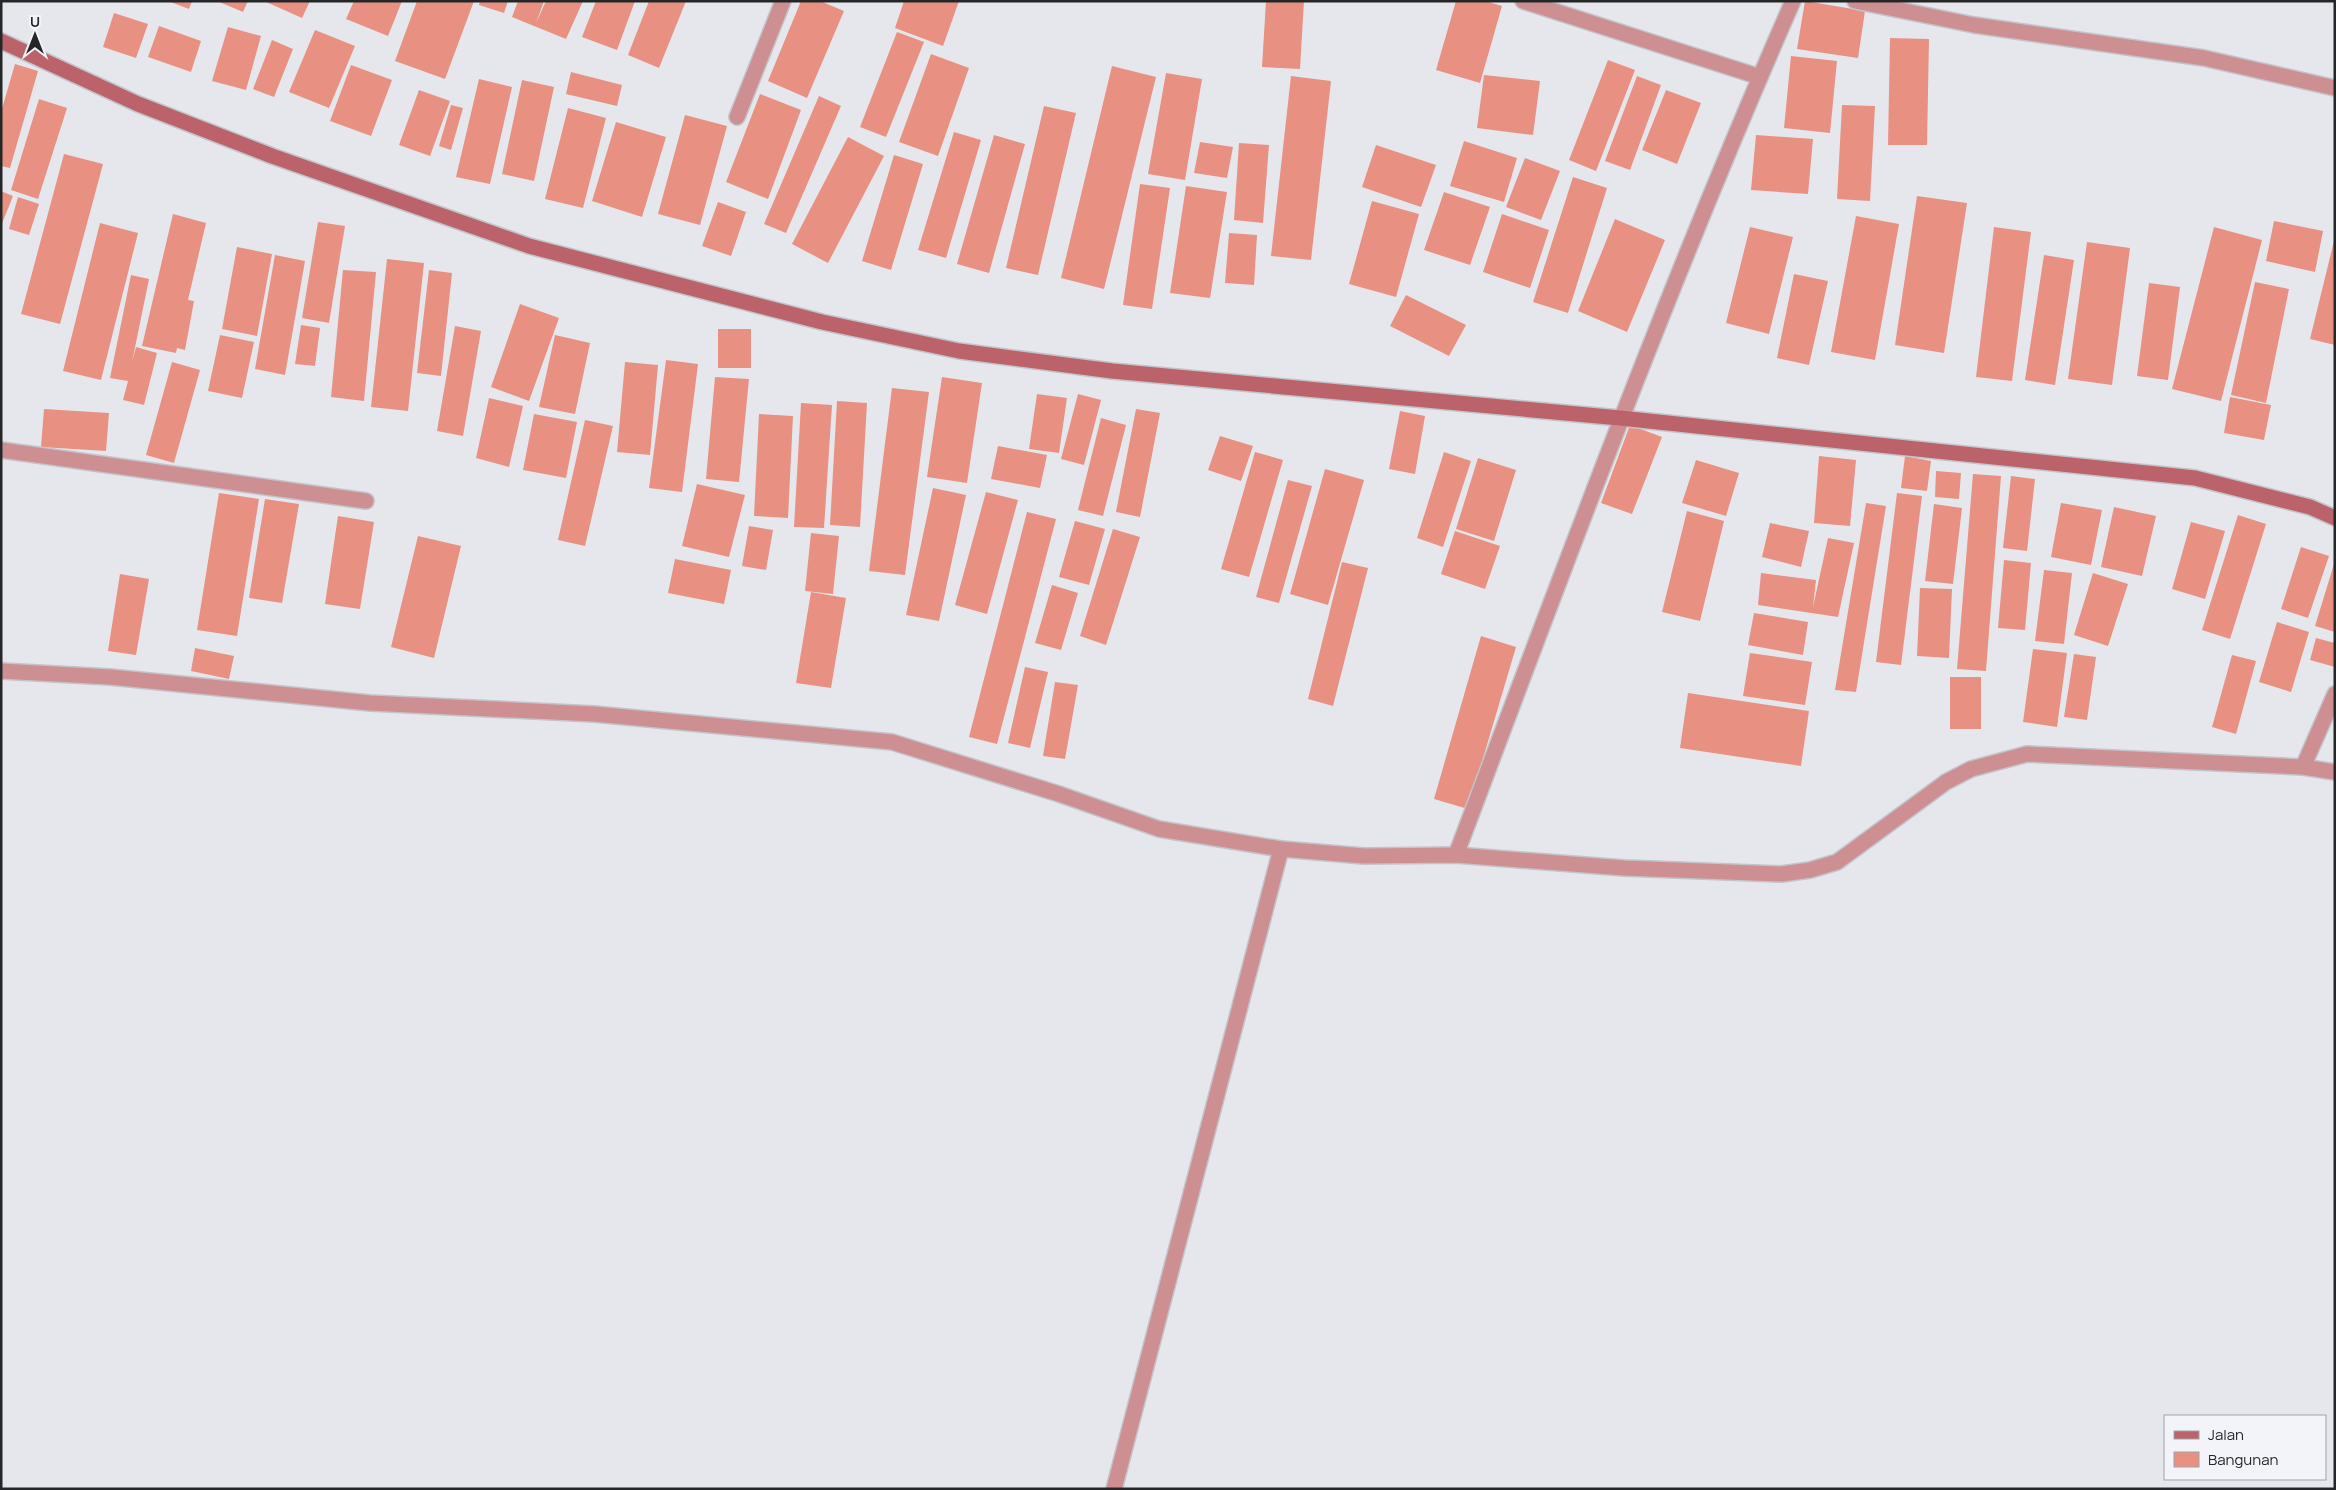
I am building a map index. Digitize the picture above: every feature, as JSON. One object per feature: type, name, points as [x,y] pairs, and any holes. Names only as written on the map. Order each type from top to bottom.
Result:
[{"type":"street","points":[[737,117],[783,1]]},
{"type":"street","points":[[1523,1],[1760,76]]},
{"type":"street","points":[[1456,855],[1620,418],[1760,76],[1793,1]]},
{"type":"street","points":[[1855,1],[1974,25],[2204,58],[2335,88]]},
{"type":"street","points":[[1,41],[138,104],[272,156],[529,246],[822,322],[959,351],[1112,370],[1620,418],[2195,478],[2310,507],[2335,518]]},
{"type":"street","points":[[1,450],[366,502]]},
{"type":"street","points":[[1,671],[110,677],[370,703],[594,714],[892,742],[1059,794],[1159,829],[1280,849],[1364,856],[1456,855],[1624,868],[1782,874],[1810,870],[1837,862],[1946,782],[1972,770],[2027,754],[2303,768],[2335,772]]},
{"type":"street","points":[[2303,768],[2335,694]]},
{"type":"street","points":[[1114,1489],[1280,849]]},
{"type":"building","points":[[168,1],[192,1],[189,9]]},
{"type":"building","points":[[217,1],[248,1],[243,12]]},
{"type":"building","points":[[264,1],[310,1],[302,18]]},
{"type":"building","points":[[354,1],[402,1],[388,36],[346,19]]},
{"type":"building","points":[[417,1],[474,1],[445,79],[395,61]]},
{"type":"building","points":[[480,1],[508,1],[504,13],[479,5]]},
{"type":"building","points":[[518,1],[544,1],[536,23],[546,1],[583,1],[566,39],[512,17]]},
{"type":"building","points":[[596,1],[635,1],[617,50],[582,37]]},
{"type":"building","points":[[649,1],[686,1],[659,68],[628,55]]},
{"type":"building","points":[[801,1],[820,1],[844,11],[807,98],[768,81]]},
{"type":"building","points":[[904,1],[959,1],[943,46],[895,28]]},
{"type":"building","points":[[1266,1],[1304,1],[1300,69],[1262,67]]},
{"type":"building","points":[[1456,1],[1485,1],[1502,6],[1480,83],[1436,70]]},
{"type":"building","points":[[1805,1],[1865,11],[1858,58],[1797,49]]},
{"type":"building","points":[[114,13],[148,24],[136,58],[103,47]]},
{"type":"building","points":[[159,26],[201,41],[191,72],[148,57]]},
{"type":"building","points":[[228,27],[261,36],[246,90],[212,81]]},
{"type":"building","points":[[315,30],[355,46],[329,108],[289,92]]},
{"type":"building","points":[[897,32],[924,42],[886,137],[860,127]]},
{"type":"building","points":[[1890,38],[1929,39],[1927,145],[1888,145]]},
{"type":"building","points":[[272,40],[293,49],[274,97],[253,89]]},
{"type":"building","points":[[931,54],[969,68],[938,156],[899,142]]},
{"type":"building","points":[[1791,56],[1837,61],[1830,133],[1784,128]]},
{"type":"building","points":[[1608,60],[1635,70],[1596,171],[1569,160]]},
{"type":"building","points":[[15,64],[38,71],[10,168],[1,166],[1,112]]},
{"type":"building","points":[[351,65],[392,80],[371,136],[330,121]]},
{"type":"building","points":[[1112,66],[1156,77],[1104,289],[1061,278]]},
{"type":"building","points":[[571,72],[622,85],[617,106],[566,94]]},
{"type":"building","points":[[1166,73],[1202,79],[1185,180],[1148,174]]},
{"type":"building","points":[[1484,75],[1540,81],[1533,135],[1477,128]]},
{"type":"building","points":[[1291,76],[1331,81],[1311,260],[1271,256]]},
{"type":"building","points":[[1637,76],[1661,85],[1630,170],[1605,161]]},
{"type":"building","points":[[479,79],[512,87],[490,184],[456,177]]},
{"type":"building","points":[[522,80],[554,87],[534,181],[502,174]]},
{"type":"building","points":[[419,90],[450,101],[430,156],[399,145]]},
{"type":"building","points":[[1666,90],[1701,103],[1677,164],[1642,150]]},
{"type":"building","points":[[760,94],[801,110],[768,199],[726,182]]},
{"type":"building","points":[[819,96],[841,106],[786,233],[764,224]]},
{"type":"building","points":[[39,99],[67,108],[38,199],[11,190]]},
{"type":"building","points":[[451,105],[463,108],[451,150],[439,146]]},
{"type":"building","points":[[1842,105],[1875,106],[1870,201],[1837,199]]},
{"type":"building","points":[[1044,106],[1076,113],[1038,275],[1006,268]]},
{"type":"building","points":[[568,108],[606,118],[583,208],[545,199]]},
{"type":"building","points":[[685,115],[727,126],[700,225],[658,214]]},
{"type":"building","points":[[616,122],[666,137],[642,217],[592,201]]},
{"type":"building","points":[[954,132],[981,140],[946,258],[918,250]]},
{"type":"building","points":[[994,135],[1025,144],[989,273],[957,264]]},
{"type":"building","points":[[1756,135],[1813,139],[1808,194],[1751,190]]},
{"type":"building","points":[[848,137],[884,156],[828,263],[792,244]]},
{"type":"building","points":[[1464,141],[1517,158],[1504,202],[1450,186]]},
{"type":"building","points":[[1200,142],[1233,147],[1227,178],[1194,173]]},
{"type":"building","points":[[1239,143],[1269,145],[1263,223],[1234,220]]},
{"type":"building","points":[[1376,145],[1436,165],[1421,207],[1362,187]]},
{"type":"building","points":[[64,154],[103,164],[60,324],[21,314]]},
{"type":"building","points":[[894,155],[923,164],[891,270],[862,261]]},
{"type":"building","points":[[1525,158],[1560,171],[1541,220],[1506,207]]},
{"type":"building","points":[[1573,177],[1607,188],[1568,313],[1533,302]]},
{"type":"building","points":[[1140,184],[1170,188],[1152,309],[1123,305]]},
{"type":"building","points":[[1186,186],[1227,192],[1210,298],[1170,293]]},
{"type":"building","points":[[1,191],[13,196],[1,226]]},
{"type":"building","points":[[1444,192],[1490,207],[1470,265],[1424,250]]},
{"type":"building","points":[[1917,196],[1967,203],[1944,353],[1895,345]]},
{"type":"building","points":[[18,197],[39,204],[29,235],[9,229]]},
{"type":"building","points":[[1372,201],[1419,214],[1396,297],[1349,284]]},
{"type":"building","points":[[718,202],[746,212],[731,256],[702,246]]},
{"type":"building","points":[[173,214],[206,223],[188,300],[194,301],[185,350],[177,348],[176,353],[142,346]]},
{"type":"building","points":[[1502,214],[1549,230],[1530,288],[1483,272]]},
{"type":"building","points":[[1856,216],[1899,224],[1875,360],[1831,352]]},
{"type":"building","points":[[1615,219],[1665,240],[1627,332],[1578,311]]},
{"type":"building","points":[[2274,221],[2323,231],[2315,272],[2266,261]]},
{"type":"building","points":[[318,222],[345,226],[329,323],[302,318]]},
{"type":"building","points":[[100,223],[138,233],[101,380],[63,371]]},
{"type":"building","points":[[1750,227],[1793,237],[1769,334],[1726,323]]},
{"type":"building","points":[[1994,227],[2031,232],[2012,381],[1976,377]]},
{"type":"building","points":[[2214,227],[2262,240],[2221,401],[2172,389]]},
{"type":"building","points":[[1229,233],[1257,235],[1254,285],[1225,283]]},
{"type":"building","points":[[2335,241],[2335,345],[2310,339]]},
{"type":"building","points":[[2087,242],[2130,248],[2112,385],[2068,379]]},
{"type":"building","points":[[237,247],[272,254],[257,336],[222,329]]},
{"type":"building","points":[[275,255],[305,261],[285,375],[255,369]]},
{"type":"building","points":[[2044,255],[2074,260],[2055,385],[2025,380]]},
{"type":"building","points":[[387,259],[424,263],[408,411],[371,407]]},
{"type":"building","points":[[343,270],[376,272],[364,401],[331,397]]},
{"type":"building","points":[[429,270],[452,273],[441,376],[417,373]]},
{"type":"building","points":[[1794,274],[1828,281],[1809,365],[1777,358]]},
{"type":"building","points":[[131,275],[149,279],[132,362],[136,347],[157,353],[144,405],[123,400],[128,381],[110,378]]},
{"type":"building","points":[[2255,282],[2289,289],[2266,403],[2231,395]]},
{"type":"building","points":[[2149,283],[2180,287],[2168,380],[2137,376]]},
{"type":"building","points":[[1406,295],[1466,325],[1449,356],[1390,326]]},
{"type":"building","points":[[520,304],[559,318],[529,401],[491,387]]},
{"type":"building","points":[[301,325],[320,328],[315,366],[295,364]]},
{"type":"building","points":[[455,326],[481,331],[463,436],[437,431]]},
{"type":"building","points":[[718,329],[751,329],[751,368],[718,368]]},
{"type":"building","points":[[220,335],[254,342],[242,398],[208,391]]},
{"type":"building","points":[[555,335],[590,343],[575,414],[539,407]]},
{"type":"building","points":[[666,360],[698,364],[682,492],[649,488]]},
{"type":"building","points":[[172,362],[200,370],[174,463],[146,455]]},
{"type":"building","points":[[625,362],[658,365],[650,455],[617,452]]},
{"type":"building","points":[[715,377],[749,379],[739,482],[706,479]]},
{"type":"building","points":[[942,377],[982,383],[967,483],[927,477]]},
{"type":"building","points":[[892,388],[929,392],[905,575],[869,571]]},
{"type":"building","points":[[1037,394],[1067,398],[1059,453],[1029,449]]},
{"type":"building","points":[[1078,394],[1101,400],[1084,465],[1061,459]]},
{"type":"building","points":[[2230,397],[2271,405],[2264,440],[2224,433]]},
{"type":"building","points":[[489,398],[523,406],[509,467],[476,458]]},
{"type":"building","points":[[837,401],[867,403],[860,527],[830,525]]},
{"type":"building","points":[[801,403],[832,405],[824,528],[794,527]]},
{"type":"building","points":[[44,409],[109,413],[106,451],[41,447]]},
{"type":"building","points":[[1136,409],[1160,413],[1140,517],[1116,512]]},
{"type":"building","points":[[1400,411],[1425,416],[1415,474],[1389,469]]},
{"type":"building","points":[[534,414],[577,422],[566,478],[523,470]]},
{"type":"building","points":[[759,414],[793,416],[788,518],[754,516]]},
{"type":"building","points":[[1101,418],[1126,425],[1103,516],[1078,510]]},
{"type":"building","points":[[585,420],[613,426],[585,546],[558,540]]},
{"type":"building","points":[[1630,425],[1662,437],[1632,514],[1601,503]]},
{"type":"building","points":[[1220,436],[1253,446],[1241,481],[1208,470]]},
{"type":"building","points":[[998,446],[1047,455],[1040,488],[991,479]]},
{"type":"building","points":[[1255,452],[1283,460],[1249,577],[1221,569]]},
{"type":"building","points":[[1444,452],[1471,461],[1443,547],[1417,538]]},
{"type":"building","points":[[1819,456],[1856,460],[1850,526],[1814,523]]},
{"type":"building","points":[[1905,456],[1931,461],[1927,491],[1901,488]]},
{"type":"building","points":[[1478,458],[1516,470],[1494,541],[1456,529]]},
{"type":"building","points":[[1696,460],[1739,473],[1726,516],[1682,503]]},
{"type":"building","points":[[1325,469],[1364,480],[1328,605],[1290,594]]},
{"type":"building","points":[[1936,471],[1961,473],[1959,499],[1935,497]]},
{"type":"building","points":[[1973,474],[2001,476],[1986,671],[1957,669]]},
{"type":"building","points":[[2011,476],[2035,479],[2027,551],[2003,548]]},
{"type":"building","points":[[1288,480],[1312,486],[1279,603],[1256,597]]},
{"type":"building","points":[[697,484],[745,495],[729,557],[682,546]]},
{"type":"building","points":[[933,488],[966,495],[939,621],[906,615]]},
{"type":"building","points":[[986,492],[1018,500],[987,614],[955,605]]},
{"type":"building","points":[[219,493],[259,499],[237,636],[197,630]]},
{"type":"building","points":[[1897,493],[1922,496],[1901,665],[1876,662]]},
{"type":"building","points":[[265,499],[299,504],[282,603],[249,598]]},
{"type":"building","points":[[1866,503],[1886,506],[1856,692],[1835,690]]},
{"type":"building","points":[[2061,503],[2102,510],[2091,565],[2051,557]]},
{"type":"building","points":[[1934,504],[1962,508],[1953,584],[1925,581]]},
{"type":"building","points":[[2114,507],[2156,516],[2142,576],[2101,567]]},
{"type":"building","points":[[1687,511],[1724,521],[1700,621],[1662,612]]},
{"type":"building","points":[[1027,512],[1056,519],[997,744],[969,737]]},
{"type":"building","points":[[2238,515],[2266,524],[2230,639],[2202,630]]},
{"type":"building","points":[[338,516],[374,522],[360,609],[325,604]]},
{"type":"building","points":[[1075,521],[1105,529],[1089,585],[1059,577]]},
{"type":"building","points":[[2191,522],[2225,531],[2205,599],[2172,589]]},
{"type":"building","points":[[1770,523],[1809,531],[1801,567],[1762,557]]},
{"type":"building","points":[[749,526],[773,530],[766,570],[742,566]]},
{"type":"building","points":[[1113,529],[1140,537],[1106,645],[1080,636]]},
{"type":"building","points":[[1455,531],[1500,546],[1485,589],[1441,574]]},
{"type":"building","points":[[811,533],[839,536],[833,594],[805,591]]},
{"type":"building","points":[[418,536],[461,546],[434,658],[391,647]]},
{"type":"building","points":[[1828,538],[1854,543],[1838,617],[1758,605],[1761,573],[1816,580],[1813,607]]},
{"type":"building","points":[[2301,547],[2329,556],[2308,618],[2281,609]]},
{"type":"building","points":[[675,559],[731,570],[724,604],[668,593]]},
{"type":"building","points":[[2004,560],[2031,563],[2025,630],[1998,628]]},
{"type":"building","points":[[1342,562],[1368,568],[1333,706],[1308,699]]},
{"type":"building","points":[[2335,564],[2335,632],[2315,626]]},
{"type":"building","points":[[2044,570],[2072,573],[2064,644],[2035,641]]},
{"type":"building","points":[[2093,573],[2128,584],[2108,646],[2074,635]]},
{"type":"building","points":[[120,574],[149,579],[136,655],[108,651]]},
{"type":"building","points":[[1052,585],[1078,593],[1061,650],[1035,643]]},
{"type":"building","points":[[1920,588],[1952,589],[1949,658],[1917,656]]},
{"type":"building","points":[[811,592],[846,598],[831,688],[796,683]]},
{"type":"building","points":[[1754,613],[1808,622],[1803,655],[1748,645]]},
{"type":"building","points":[[2277,622],[2309,632],[2291,692],[2259,682]]},
{"type":"building","points":[[1481,636],[1516,647],[1468,809],[1434,799]]},
{"type":"building","points":[[2316,638],[2335,643],[2335,667],[2310,660]]},
{"type":"building","points":[[195,648],[234,656],[229,679],[191,671]]},
{"type":"building","points":[[2033,649],[2067,653],[2057,727],[2023,722]]},
{"type":"building","points":[[1750,653],[1812,662],[1805,705],[1743,696]]},
{"type":"building","points":[[2074,654],[2096,657],[2087,720],[2064,717]]},
{"type":"building","points":[[2232,655],[2256,661],[2236,734],[2212,727]]},
{"type":"building","points":[[1025,667],[1048,672],[1030,748],[1008,743]]},
{"type":"building","points":[[1950,677],[1981,677],[1981,729],[1950,729]]},
{"type":"building","points":[[1055,682],[1078,685],[1065,759],[1043,756]]},
{"type":"building","points":[[1688,693],[1809,711],[1801,766],[1680,748]]}]
